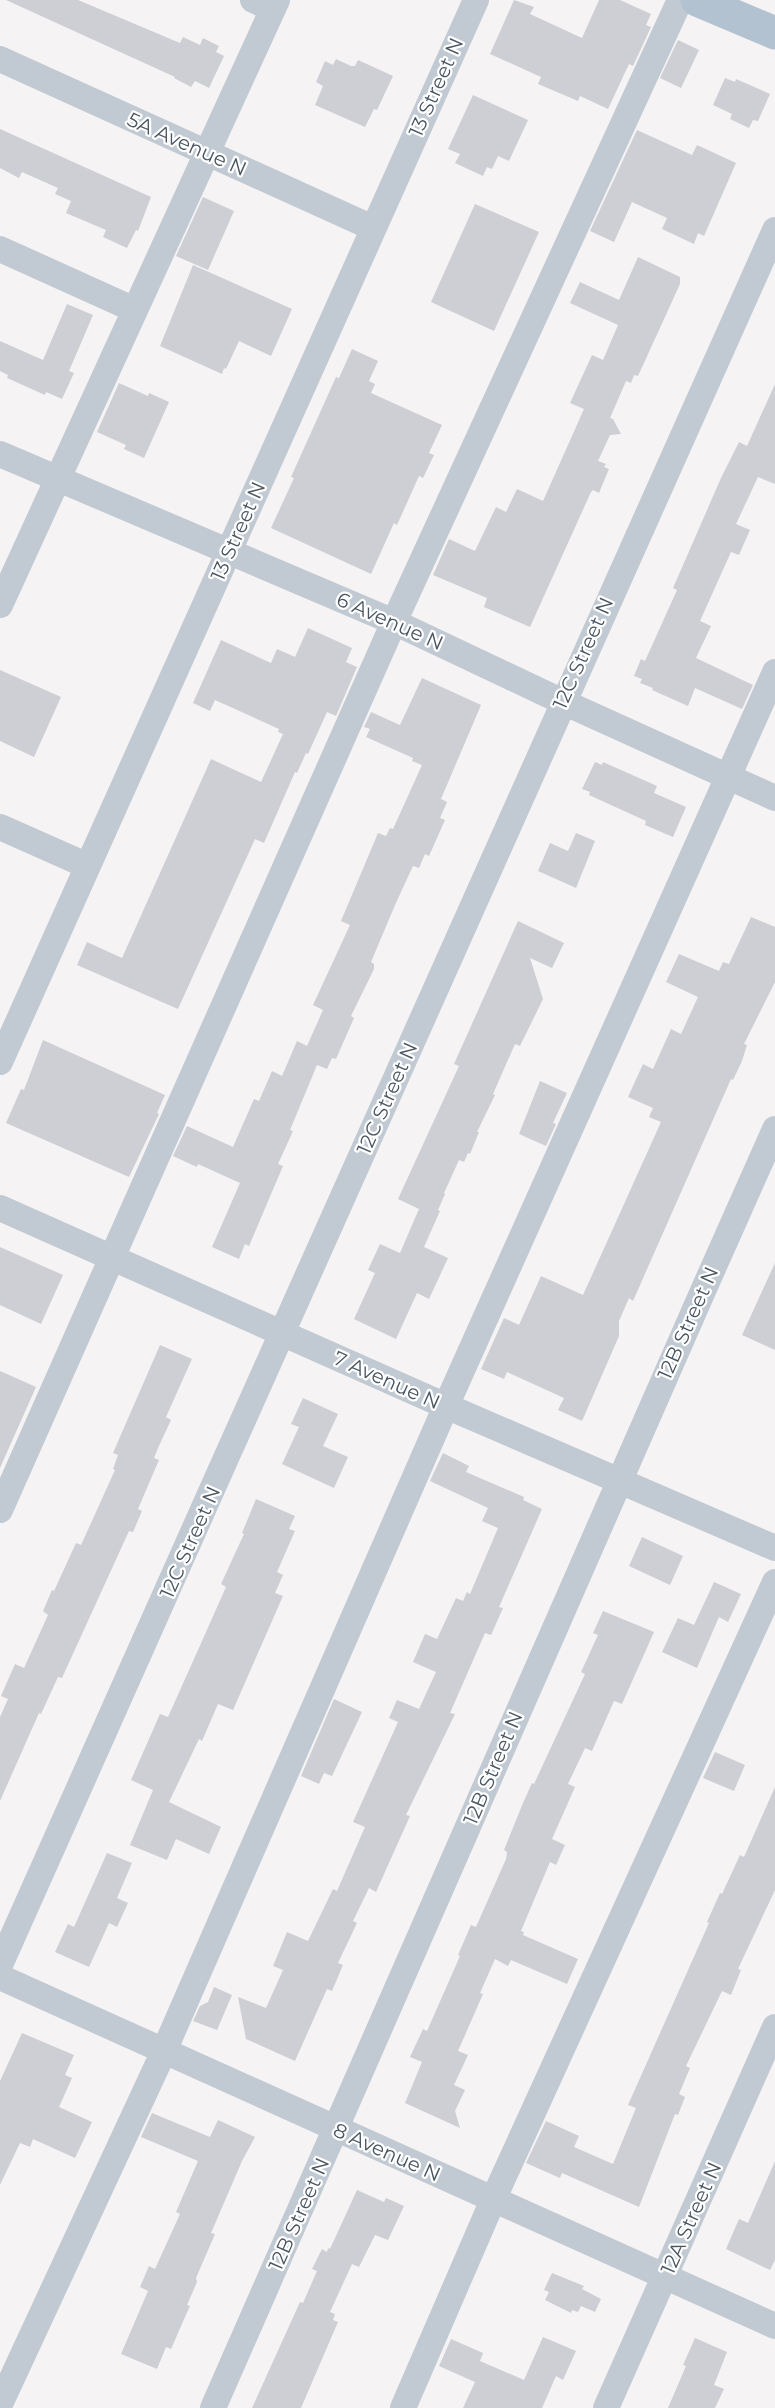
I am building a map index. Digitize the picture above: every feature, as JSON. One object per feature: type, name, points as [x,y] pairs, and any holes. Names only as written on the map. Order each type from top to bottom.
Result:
[{"type":"main road","points":[[697,0],[775,33]]},
{"type":"street","name":"13 Street N","points":[[0,1062],[476,0]]},
{"type":"street","points":[[0,1510],[394,622],[680,0]]},
{"type":"street","points":[[0,605],[207,153],[268,3]]},
{"type":"street","name":"5A Avenue N","points":[[0,59],[373,228]]},
{"type":"street","name":"12C Street N","points":[[0,1965],[283,1335],[561,701],[775,230]]},
{"type":"street","points":[[0,249],[135,310]]},
{"type":"street","name":"6 Avenue N","points":[[0,454],[394,622],[775,798]]},
{"type":"street","points":[[0,2404],[164,2051],[446,1406],[775,672]]},
{"type":"street","points":[[0,827],[88,866]]},
{"type":"street","name":"12B Street N","points":[[213,2408],[337,2129],[617,1481],[775,1129]]},
{"type":"street","name":"7 Avenue N","points":[[0,1208],[283,1335],[775,1548]]},
{"type":"street","points":[[404,2408],[493,2200],[775,1582]]},
{"type":"street","name":"8 Avenue N","points":[[0,1977],[664,2278],[775,2326]]},
{"type":"street","name":"12A Street N","points":[[606,2408],[775,2027]]},
{"type":"building","points":[[6,0],[78,0],[180,43],[183,37],[200,45],[203,38],[219,46],[216,52],[224,56],[209,88],[195,81],[191,87],[175,77]]},
{"type":"building","points":[[514,0],[534,7],[530,14],[582,38],[599,0],[620,0],[651,14],[646,25],[651,27],[633,66],[629,64],[608,109],[580,96],[578,101],[538,84],[541,77],[490,54]]},
{"type":"building","points":[[678,40],[699,50],[681,88],[660,78]]},
{"type":"building","points":[[336,59],[351,66],[355,66],[358,60],[393,76],[377,110],[374,109],[365,127],[315,105],[323,86],[316,82],[325,61],[333,65]]},
{"type":"building","points":[[725,78],[735,82],[736,79],[770,94],[758,121],[753,120],[749,128],[730,119],[732,114],[713,105]]},
{"type":"building","points":[[473,95],[528,120],[509,161],[498,156],[492,169],[487,167],[483,176],[455,163],[460,154],[448,149]]},
{"type":"building","points":[[0,129],[151,197],[138,231],[136,230],[127,248],[103,237],[106,230],[66,213],[71,201],[55,194],[58,188],[22,172],[19,178],[0,168]]},
{"type":"building","points":[[637,130],[692,155],[697,145],[736,163],[704,236],[698,233],[694,244],[662,229],[667,218],[632,202],[614,242],[590,231]]},
{"type":"building","points":[[203,197],[234,211],[208,270],[176,256]]},
{"type":"building","points":[[475,204],[539,232],[494,331],[431,302]]},
{"type":"building","points":[[638,257],[680,277],[680,284],[638,376],[634,375],[631,383],[626,381],[610,418],[613,419],[621,434],[610,435],[598,461],[606,464],[604,467],[609,469],[599,493],[593,490],[591,492],[530,627],[484,607],[487,598],[433,575],[449,539],[475,551],[496,507],[506,512],[517,489],[543,501],[584,409],[570,403],[592,355],[603,360],[618,325],[570,303],[580,282],[619,300]]},
{"type":"building","points":[[193,265],[292,309],[271,356],[239,341],[222,374],[160,346]]},
{"type":"building","points":[[67,304],[93,315],[69,371],[74,373],[62,399],[46,392],[45,395],[7,378],[8,375],[0,371],[0,341],[43,360]]},
{"type":"building","points":[[352,349],[378,361],[369,381],[375,384],[371,393],[442,425],[429,453],[434,455],[423,478],[419,476],[397,525],[394,523],[371,574],[271,528],[336,377],[339,378]]},
{"type":"building","points":[[119,383],[148,396],[149,393],[169,402],[144,458],[124,449],[126,445],[97,432]]},
{"type":"building","points":[[775,384],[775,484],[758,477],[736,524],[750,530],[739,555],[731,552],[700,621],[711,626],[696,658],[753,685],[742,709],[695,688],[688,706],[652,690],[653,688],[640,683],[642,679],[634,676],[641,659],[645,661],[677,590],[673,588],[721,478],[739,442],[747,446]]},
{"type":"building","points":[[308,628],[352,648],[346,662],[357,667],[336,716],[327,712],[308,754],[306,753],[297,773],[295,772],[264,843],[255,839],[178,1009],[77,965],[87,942],[122,958],[211,759],[261,782],[283,734],[278,732],[279,729],[215,700],[210,711],[193,703],[221,640],[271,663],[277,649],[295,657]]},
{"type":"building","points":[[0,670],[61,697],[34,757],[0,741]]},
{"type":"building","points":[[422,678],[481,705],[441,799],[447,802],[440,818],[445,820],[429,856],[425,854],[419,868],[413,866],[395,905],[371,962],[374,964],[374,969],[351,1016],[354,1018],[336,1059],[332,1058],[327,1069],[317,1065],[290,1130],[293,1131],[278,1164],[283,1166],[249,1246],[245,1244],[239,1259],[212,1247],[240,1183],[198,1164],[197,1167],[173,1156],[187,1126],[233,1147],[254,1099],[259,1101],[272,1071],[282,1076],[297,1041],[307,1046],[323,1010],[313,1005],[350,925],[341,921],[378,833],[386,836],[390,828],[393,829],[422,765],[412,761],[413,758],[366,737],[370,729],[364,727],[371,712],[400,725]]},
{"type":"building","points":[[595,762],[602,765],[603,762],[657,786],[654,793],[686,807],[673,837],[645,825],[646,821],[589,795],[590,792],[582,789]]},
{"type":"building","points":[[576,833],[595,841],[576,888],[538,871],[550,843],[568,851]]},
{"type":"building","points":[[751,917],[775,927],[775,982],[744,1044],[747,1045],[742,1061],[733,1080],[731,1079],[633,1301],[629,1298],[619,1321],[619,1336],[582,1421],[558,1410],[564,1398],[507,1372],[504,1379],[481,1369],[504,1318],[519,1325],[541,1276],[583,1295],[661,1122],[649,1117],[653,1108],[628,1097],[643,1064],[653,1069],[671,1029],[681,1034],[698,997],[666,982],[679,954],[719,971],[723,962],[729,964]]},
{"type":"building","points":[[518,921],[564,943],[552,968],[530,958],[543,999],[520,1046],[515,1044],[493,1094],[495,1095],[477,1132],[479,1132],[470,1154],[468,1153],[464,1162],[459,1160],[424,1247],[448,1258],[429,1299],[417,1293],[396,1339],[354,1319],[375,1273],[368,1270],[380,1244],[400,1253],[419,1209],[398,1199],[459,1066],[454,1064]]},
{"type":"building","points":[[43,1040],[165,1095],[157,1113],[159,1114],[129,1177],[6,1123],[21,1089],[24,1090]]},
{"type":"building","points":[[540,1081],[567,1093],[553,1123],[556,1124],[546,1146],[519,1134]]},
{"type":"building","points":[[0,1247],[63,1275],[41,1324],[0,1305]]},
{"type":"building","points":[[775,1263],[775,1350],[742,1335]]},
{"type":"building","points":[[160,1345],[192,1359],[166,1417],[171,1420],[154,1458],[159,1460],[138,1509],[142,1511],[133,1532],[129,1531],[62,1678],[58,1677],[41,1714],[39,1713],[0,1801],[0,1717],[8,1699],[1,1696],[15,1664],[24,1668],[48,1615],[43,1611],[52,1590],[54,1591],[76,1543],[81,1545],[115,1470],[113,1469],[118,1455],[113,1453]]},
{"type":"building","points":[[0,1371],[36,1387],[0,1468]]},
{"type":"building","points":[[303,1398],[338,1414],[323,1446],[348,1457],[334,1488],[282,1464],[299,1427],[291,1424]]},
{"type":"building","points":[[443,1453],[469,1466],[466,1472],[524,1497],[523,1500],[542,1509],[499,1607],[503,1608],[491,1635],[485,1633],[450,1713],[455,1714],[406,1815],[410,1816],[376,1892],[369,1888],[353,1921],[357,1923],[338,1963],[343,1965],[332,1991],[327,1989],[295,2061],[246,2039],[238,1997],[266,2008],[283,1970],[273,1966],[287,1932],[308,1941],[333,1889],[337,1891],[365,1827],[353,1822],[398,1722],[389,1718],[397,1700],[419,1709],[436,1672],[413,1662],[425,1634],[437,1639],[456,1598],[463,1601],[467,1592],[470,1594],[498,1528],[482,1521],[488,1508],[430,1481]]},
{"type":"building","points":[[256,1499],[295,1516],[289,1529],[295,1531],[277,1572],[283,1575],[275,1593],[283,1596],[233,1710],[218,1704],[202,1741],[199,1739],[169,1802],[221,1827],[209,1854],[176,1839],[167,1860],[130,1845],[153,1790],[131,1780],[160,1714],[168,1717],[202,1641],[226,1587],[221,1584],[244,1534],[242,1533]]},
{"type":"building","points":[[642,1537],[683,1556],[670,1585],[629,1566]]},
{"type":"building","points":[[714,1582],[741,1594],[728,1622],[719,1617],[697,1668],[662,1652],[678,1618],[694,1625]]},
{"type":"building","points":[[603,1611],[654,1632],[622,1704],[614,1701],[592,1751],[585,1748],[568,1784],[575,1787],[552,1839],[565,1845],[556,1865],[550,1862],[521,1931],[524,1932],[523,1935],[578,1959],[567,1984],[511,1960],[508,1966],[495,1959],[480,1993],[483,1994],[458,2051],[468,2055],[454,2085],[465,2090],[455,2111],[460,2128],[405,2103],[422,2062],[410,2057],[423,2029],[427,2031],[471,1925],[476,1927],[506,1859],[507,1852],[504,1850],[523,1803],[585,1674],[581,1672],[598,1635],[593,1633]]},
{"type":"building","points":[[334,1699],[362,1712],[332,1776],[324,1773],[319,1784],[301,1776]]},
{"type":"building","points":[[715,1752],[745,1765],[734,1791],[703,1778]]},
{"type":"building","points":[[775,1787],[775,1890],[738,1969],[741,1970],[731,1995],[722,1991],[686,2066],[690,2068],[679,2094],[685,2097],[678,2115],[675,2114],[639,2207],[562,2173],[560,2178],[526,2163],[546,2121],[579,2136],[574,2147],[613,2164],[636,2108],[628,2105],[709,1923],[707,1922],[720,1893],[722,1894],[740,1855],[744,1857]]},
{"type":"building","points":[[107,1853],[132,1863],[117,1898],[128,1903],[117,1927],[109,1923],[89,1967],[55,1952],[68,1924],[74,1927]]},
{"type":"building","points":[[214,1987],[232,1995],[217,2030],[193,2021],[200,2006],[208,2002]]},
{"type":"building","points":[[22,2033],[74,2055],[65,2075],[72,2078],[59,2107],[92,2122],[75,2158],[33,2139],[30,2147],[20,2143],[0,2185],[0,2081]]},
{"type":"building","points":[[152,2113],[210,2137],[218,2120],[255,2137],[242,2161],[211,2233],[215,2234],[196,2278],[197,2282],[187,2305],[190,2306],[171,2349],[166,2347],[157,2369],[121,2354],[148,2291],[140,2287],[149,2266],[155,2269],[180,2214],[176,2212],[198,2161],[141,2137]]},
{"type":"building","points":[[775,2161],[775,2260],[770,2270],[726,2249],[739,2219],[748,2223]]},
{"type":"building","points":[[357,2190],[384,2202],[386,2198],[404,2206],[388,2240],[375,2235],[359,2267],[352,2264],[330,2312],[335,2314],[333,2320],[338,2322],[301,2408],[252,2408],[300,2302],[303,2303],[317,2271],[312,2269],[322,2249],[327,2252],[328,2248],[330,2249]]},
{"type":"building","points":[[552,2273],[584,2286],[582,2289],[601,2299],[595,2312],[581,2306],[578,2312],[572,2310],[571,2313],[545,2300],[549,2292],[544,2290]]},
{"type":"building","points":[[543,2337],[576,2351],[563,2380],[556,2376],[542,2408],[463,2408],[475,2382],[439,2366],[451,2339],[483,2353],[480,2361],[524,2380]]},
{"type":"building","points":[[695,2338],[727,2352],[714,2385],[724,2389],[715,2408],[668,2408],[686,2366],[683,2365]]}]
